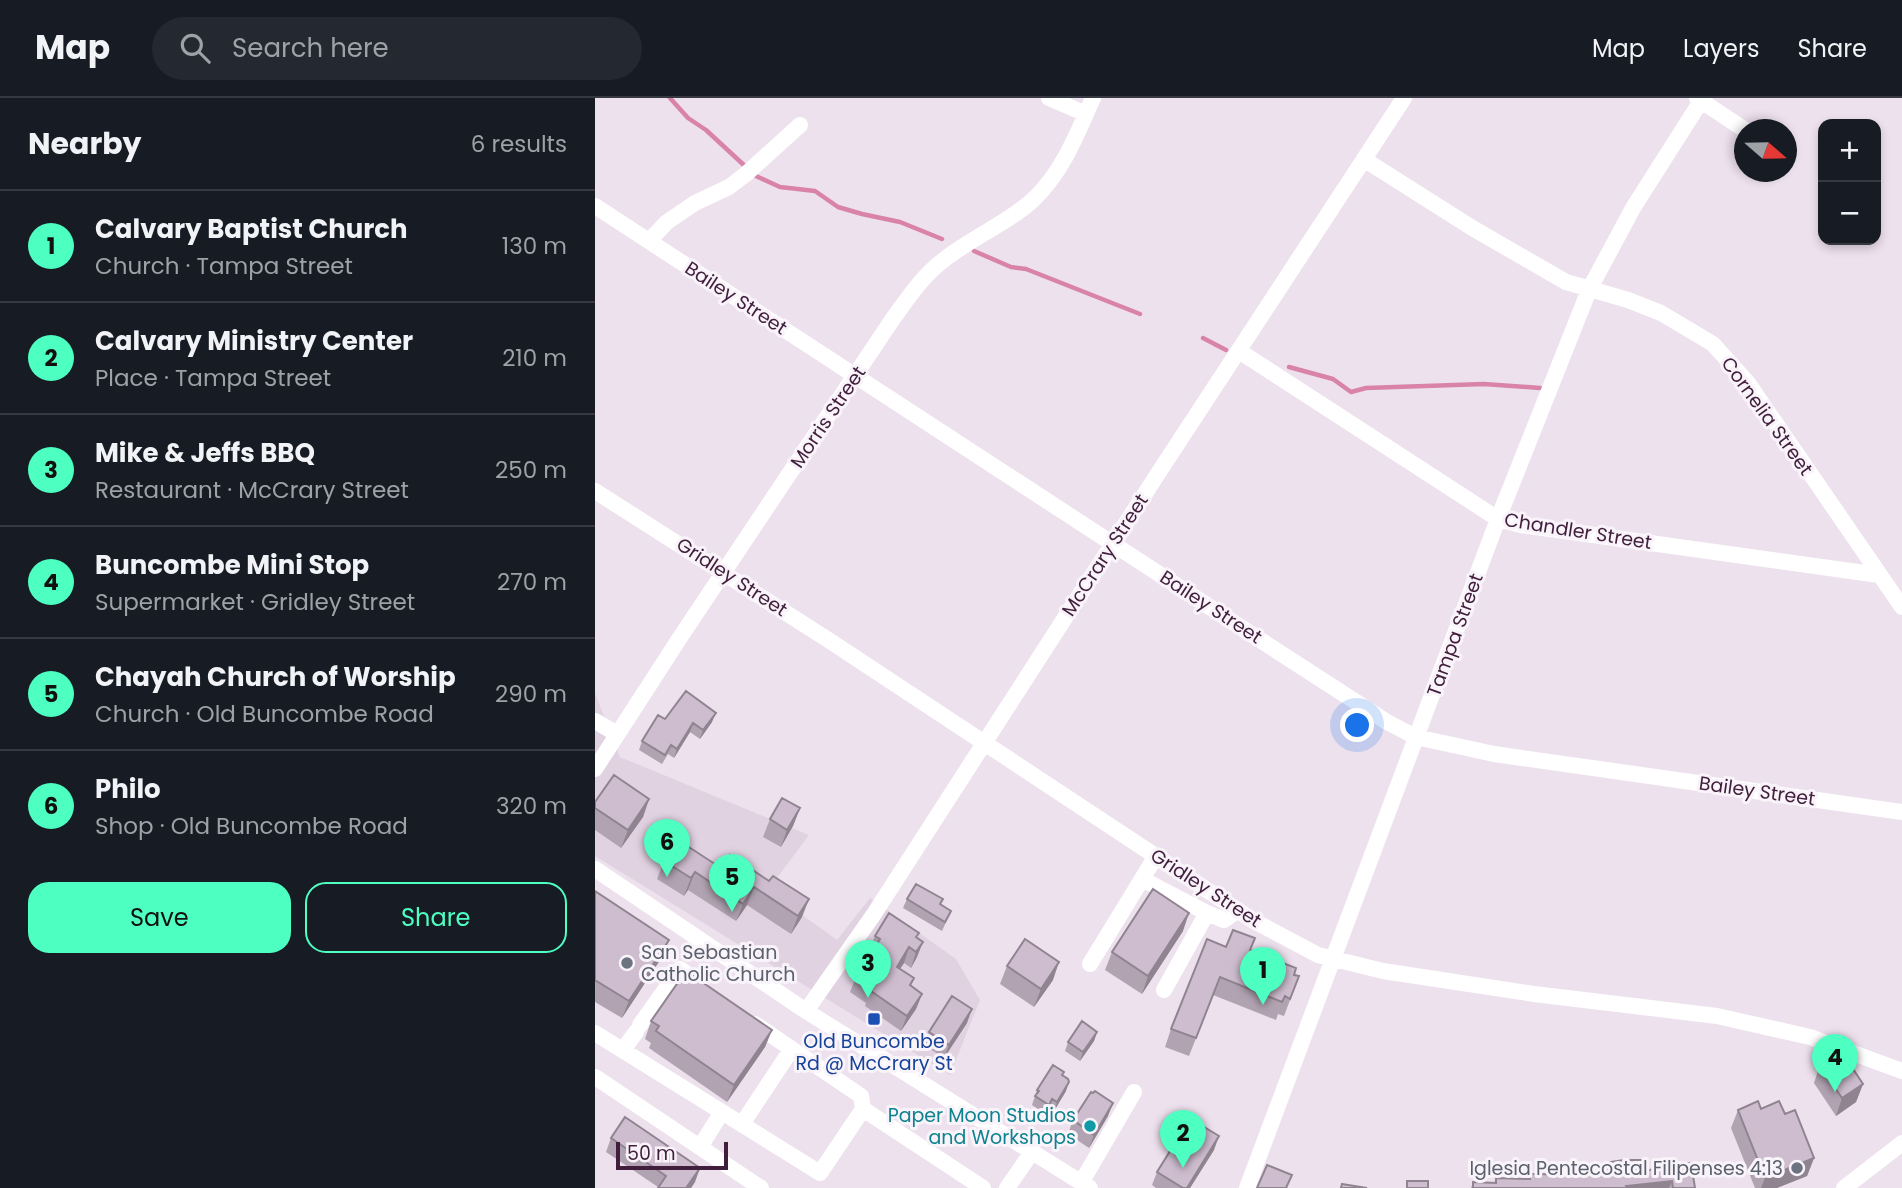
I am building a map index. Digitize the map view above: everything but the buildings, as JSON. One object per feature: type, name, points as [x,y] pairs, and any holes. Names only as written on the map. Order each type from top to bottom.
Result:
[{"type":"street","points":[[1049,98],[1086,114]]},
{"type":"street","name":"Morris Street","points":[[595,769],[892,320],[920,282],[955,251],[1015,214],[1041,191],[1069,153],[1093,98]]},
{"type":"street","name":"McCrary Street","points":[[806,1011],[874,914],[1404,98]]},
{"type":"street","points":[[1699,100],[1734,123]]},
{"type":"street","name":"Tampa Street","points":[[1247,1188],[1498,519],[1588,290],[1633,208],[1699,100]]},
{"type":"street","points":[[649,241],[667,222],[695,203],[729,187],[746,174],[800,125]]},
{"type":"street","name":"Cornelia Street","points":[[1365,160],[1566,282],[1628,300],[1661,313],[1699,334],[1725,355],[1748,383],[1902,607]]},
{"type":"street","name":"Bailey Street","points":[[595,206],[1387,722],[1416,737],[1494,754],[1902,812]]},
{"type":"street","name":"Chandler Street","points":[[1239,351],[1498,519],[1521,525],[1879,575]]},
{"type":"street","name":"Gridley Street","points":[[595,491],[724,572],[1198,884],[1294,944],[1333,959],[1409,976],[1678,1010],[1765,1026],[1854,1052],[1902,1072]]},
{"type":"street","points":[[595,721],[617,734]]},
{"type":"street","points":[[1090,964],[1156,856]]},
{"type":"street","points":[[595,869],[806,1011],[1086,1185],[1134,1092]]},
{"type":"street","points":[[1142,879],[1207,914],[1224,920],[1238,910]]},
{"type":"street","points":[[1185,902],[1198,884]]},
{"type":"street","points":[[1164,990],[1207,914]]},
{"type":"street","points":[[623,1050],[680,969],[713,993]]},
{"type":"street","points":[[595,1032],[820,1173],[863,1109],[861,1096],[747,1018]]},
{"type":"street","points":[[742,1124],[791,1050]]},
{"type":"street","points":[[595,1077],[700,1147],[750,1185]]},
{"type":"street","points":[[863,1109],[983,1188]]},
{"type":"street","points":[[700,1147],[722,1112]]},
{"type":"street","points":[[1844,1188],[1902,1143]]},
{"type":"street","points":[[1007,1188],[1032,1152]]},
{"type":"shaded area","points":[[595,693],[620,757],[809,835],[768,890],[837,940],[870,898],[956,959],[980,1000],[950,1075],[595,856]]},
{"type":"waterway","points":[[670,98],[688,118],[706,130],[746,167]]},
{"type":"waterway","points":[[756,176],[780,187],[815,191],[838,207],[900,222],[942,239]]},
{"type":"waterway","points":[[974,251],[1140,314]]},
{"type":"waterway","points":[[1203,338],[1226,350]]},
{"type":"waterway","points":[[1289,367],[1333,379],[1351,392],[1366,388],[1484,384],[1540,388]]},
{"type":"place","name":"Philo","points":[[667,877]]},
{"type":"place","name":"Chayah Church of Worship","points":[[732,912]]},
{"type":"place","name":"San Sebastian Catholic Church","points":[[627,963]]},
{"type":"place","name":"Mike & Jeffs BBQ","points":[[868,998]]},
{"type":"place","name":"Calvary Baptist Church","points":[[1263,1005]]},
{"type":"place","name":"Old Buncombe Rd @ McCrary St","points":[[874,1019]]},
{"type":"place","name":"Buncombe Mini Stop","points":[[1835,1092]]},
{"type":"place","name":"Paper Moon Studios and Workshops","points":[[1090,1126]]},
{"type":"place","name":"Calvary Ministry Center","points":[[1183,1168]]},
{"type":"place","name":"Iglesia Pentecostal Filipenses 4:13","points":[[1797,1168]]}]
